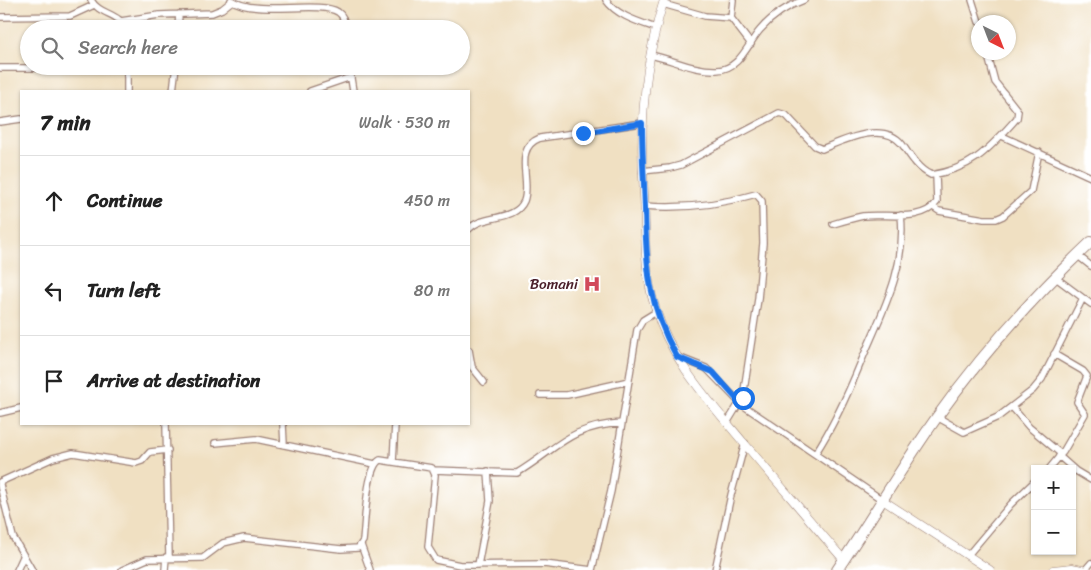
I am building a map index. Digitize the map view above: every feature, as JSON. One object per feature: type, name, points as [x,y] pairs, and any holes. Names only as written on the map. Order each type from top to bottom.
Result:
[{"type":"highway","points":[[837,570],[881,499],[936,417],[996,341],[1091,242]]},
{"type":"main road","points":[[664,2],[650,55],[642,123],[642,171],[649,286],[656,312],[677,357],[727,423],[844,560]]},
{"type":"main road","points":[[881,499],[990,570]]},
{"type":"main road","points":[[1053,570],[1072,568],[1083,570]]},
{"type":"street","points":[[0,17],[70,16],[93,3],[102,12],[121,20],[145,16],[212,14],[222,9],[232,0],[238,4],[266,8],[332,9],[342,16],[343,20]]},
{"type":"street","points":[[606,0],[610,6],[622,14],[656,28]]},
{"type":"street","points":[[733,0],[730,18],[750,44]]},
{"type":"street","points":[[650,55],[704,70],[720,70],[738,62],[760,30],[779,13],[792,4],[804,0]]},
{"type":"street","points":[[972,0],[977,15]]},
{"type":"street","points":[[664,2],[706,16],[730,18]]},
{"type":"street","points":[[178,14],[178,20]]},
{"type":"street","points":[[642,171],[681,165],[780,113],[786,115],[815,146],[822,149],[864,135],[892,135],[925,172],[931,176],[963,168],[1002,136],[1017,118],[1018,111],[995,82],[989,60]]},
{"type":"street","points":[[0,68],[20,68]]},
{"type":"street","points":[[126,90],[127,75]]},
{"type":"street","points":[[173,90],[175,75]]},
{"type":"street","points":[[313,90],[351,77],[353,90]]},
{"type":"street","points":[[0,122],[20,119]]},
{"type":"street","points":[[470,225],[505,216],[521,206],[526,188],[525,153],[531,141],[540,138],[642,123]]},
{"type":"street","points":[[1002,136],[1091,177]]},
{"type":"street","points":[[933,207],[939,211],[996,220],[1031,191],[1039,152]]},
{"type":"street","points":[[833,224],[865,216],[918,214],[933,207],[938,195],[936,174]]},
{"type":"street","points":[[644,206],[690,207],[728,202],[756,194],[760,197],[764,212],[764,243],[758,299],[741,404],[727,423]]},
{"type":"street","points":[[815,454],[830,430],[854,382],[894,284],[902,244],[901,215]]},
{"type":"street","points":[[470,228],[476,224]]},
{"type":"street","points":[[1077,255],[1091,266]]},
{"type":"street","points":[[1056,278],[1091,304]]},
{"type":"street","points":[[936,417],[964,432],[998,417],[1012,407],[1038,384],[1083,298]]},
{"type":"street","points":[[433,470],[435,480],[428,547],[436,560],[445,567],[544,564],[592,570],[611,491],[638,327],[644,320],[656,312]]},
{"type":"street","points":[[1052,465],[1085,414],[1077,402],[1087,376],[1083,371],[1054,354]]},
{"type":"street","points":[[470,356],[472,367],[484,382]]},
{"type":"street","points":[[677,357],[713,372],[741,404],[881,499]]},
{"type":"street","points":[[540,395],[567,394],[629,381]]},
{"type":"street","points":[[1012,407],[1076,471],[1091,480]]},
{"type":"street","points":[[0,413],[20,408]]},
{"type":"street","points":[[370,570],[361,545],[369,486],[375,464],[380,460],[429,467],[433,470],[517,473],[528,464],[536,462],[552,448],[580,430],[622,423]]},
{"type":"street","points":[[165,570],[168,557],[168,450],[166,425]]},
{"type":"street","points":[[283,425],[284,445]]},
{"type":"street","points":[[393,462],[395,425]]},
{"type":"street","points":[[215,443],[256,439],[375,464]]},
{"type":"street","points":[[715,570],[731,494],[745,444]]},
{"type":"street","points":[[32,570],[13,537],[0,483],[53,458],[72,453],[136,463],[142,461],[150,452],[168,450]]},
{"type":"street","points":[[478,565],[490,500],[488,472]]},
{"type":"street","points":[[968,555],[1011,504],[1031,485]]},
{"type":"street","points":[[122,570],[147,559],[168,557],[203,558],[223,543],[244,538],[348,550],[358,548],[361,545]]},
{"type":"street","points":[[17,570],[23,557]]},
{"type":"street","points":[[1083,570],[1091,563]]},
{"type":"place","name":"Bomani","points":[[592,284]]},
{"type":"route","points":[[583,133],[642,123],[646,252],[649,286],[655,309],[668,341],[677,357],[713,372],[741,404],[743,398]]}]
